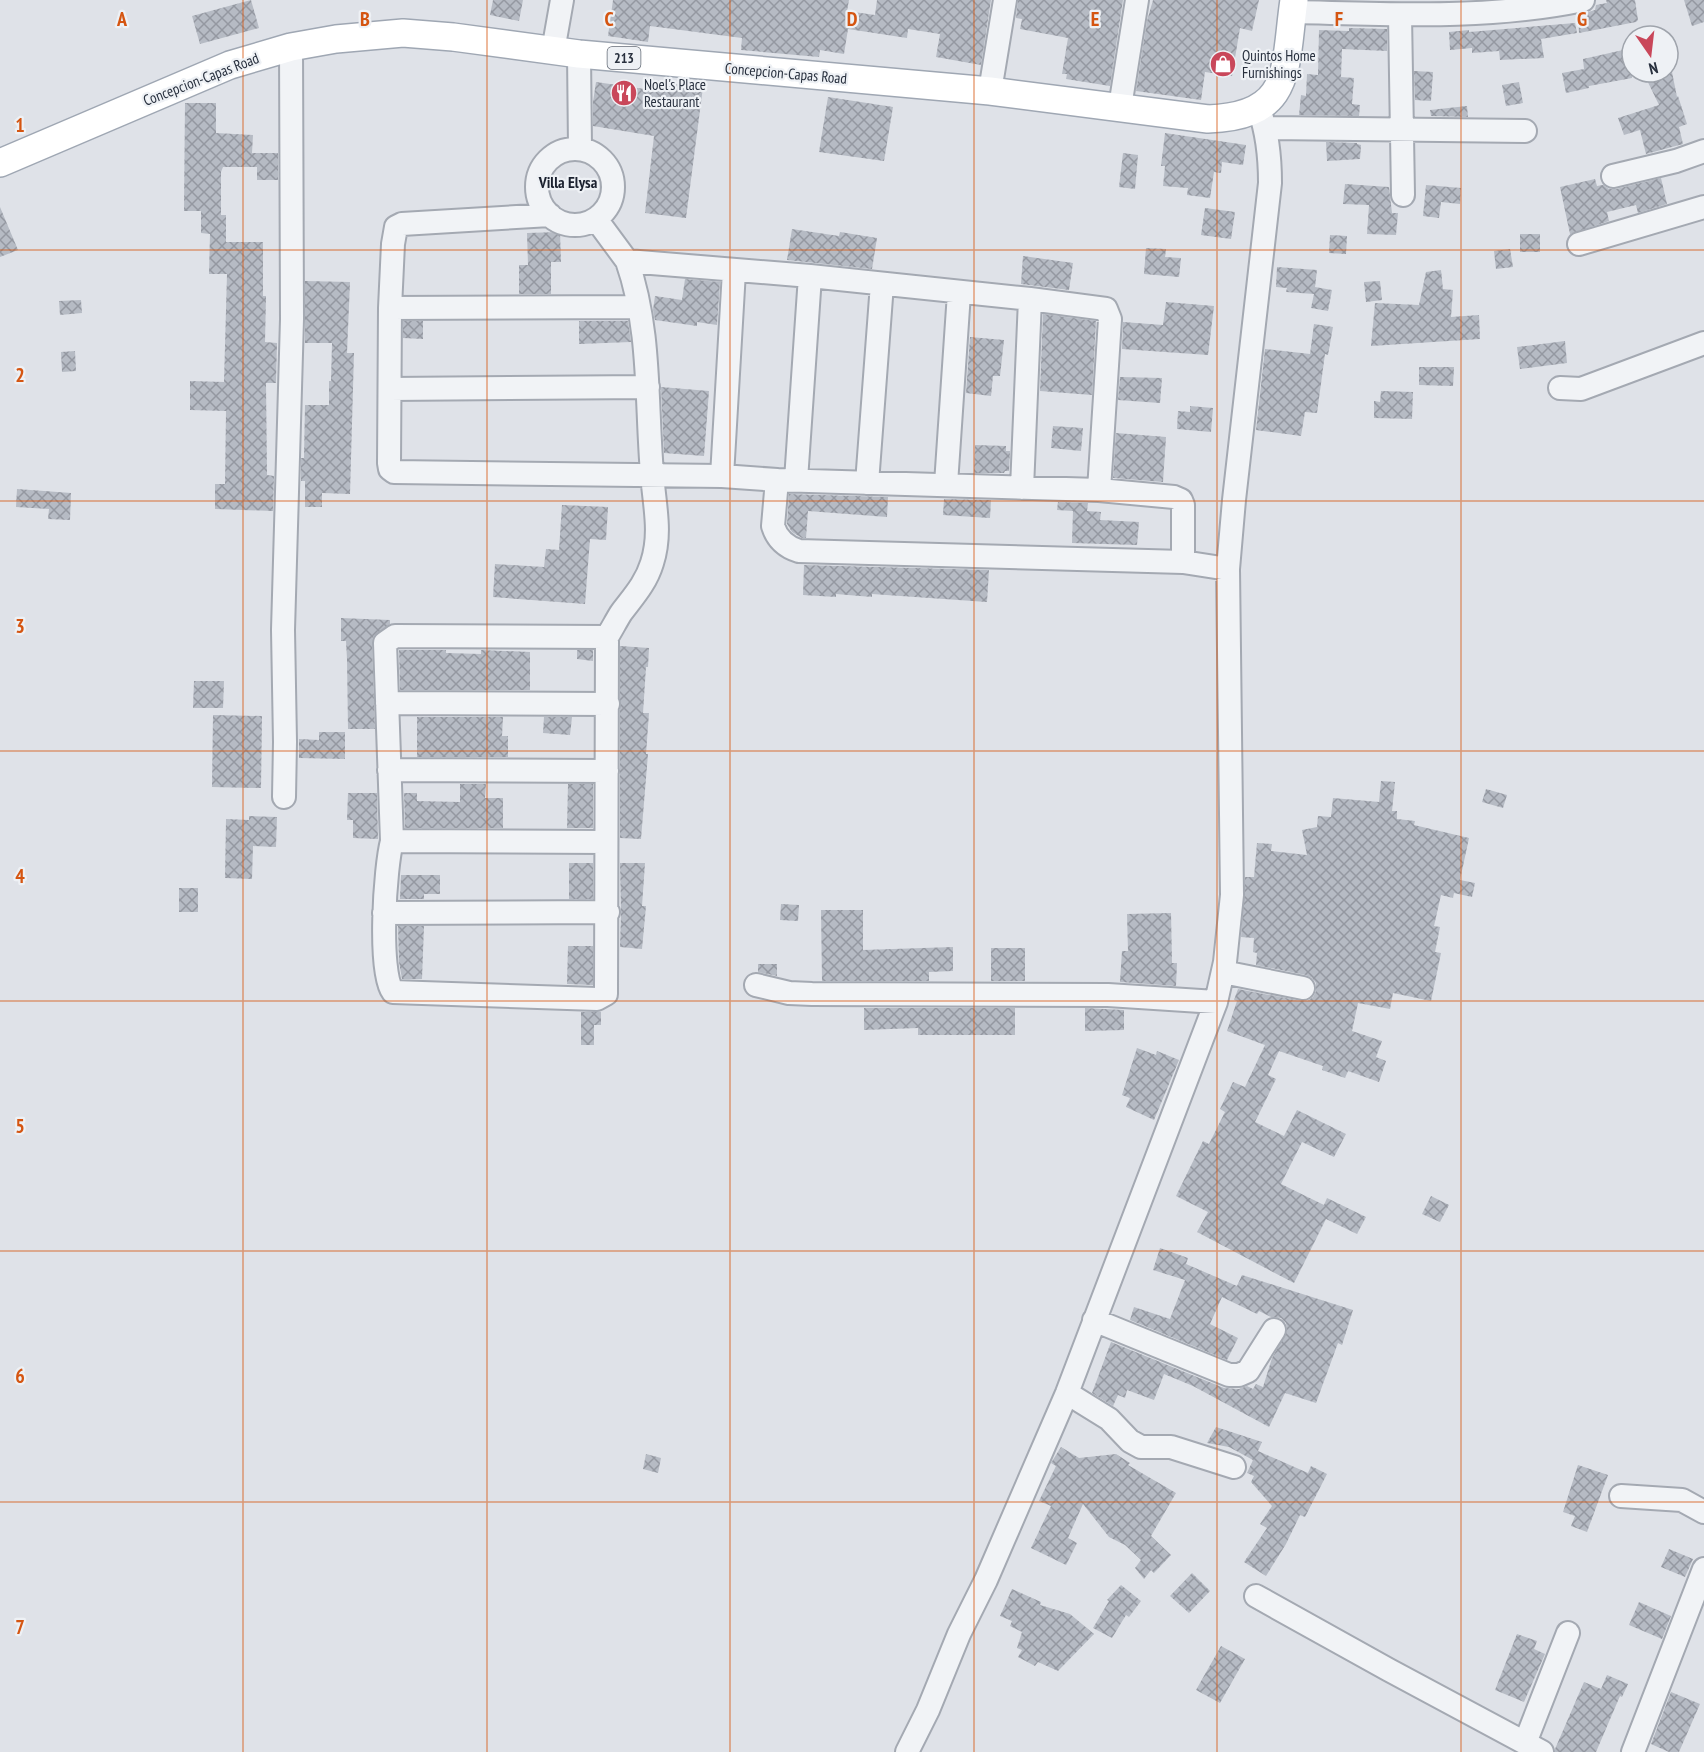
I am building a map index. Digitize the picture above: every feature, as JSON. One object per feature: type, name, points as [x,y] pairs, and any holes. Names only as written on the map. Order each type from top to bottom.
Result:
[{"type":"main road","points":[[1262,118],[1282,77],[1293,6]]},
{"type":"main road","name":"Concepcion-Capas Road","points":[[0,163],[230,65],[291,47],[336,39],[403,33],[566,53],[990,91],[1208,119],[1262,118]]},
{"type":"street","points":[[562,0],[566,53],[580,148]]},
{"type":"street","points":[[990,91],[1005,0]]},
{"type":"street","points":[[1120,106],[1137,0]]},
{"type":"street","points":[[1293,6],[1400,15],[1463,14],[1583,0]]},
{"type":"street","points":[[1400,15],[1404,195]]},
{"type":"street","points":[[284,797],[283,630],[292,319],[291,47]]},
{"type":"street","points":[[907,1752],[928,1710],[959,1634],[986,1580],[1067,1393],[1216,1002],[1223,972],[1231,906],[1232,864],[1228,569],[1270,183],[1270,153],[1262,118],[1402,129],[1525,131]]},
{"type":"street","points":[[580,148],[595,153],[607,164],[613,178],[614,194],[608,209],[596,219],[580,225],[562,223],[550,215],[539,201],[536,185],[540,170],[550,157],[564,150],[580,148]]},
{"type":"street","points":[[1613,176],[1676,161],[1704,151]]},
{"type":"street","points":[[1579,244],[1704,207]]},
{"type":"street","points":[[550,215],[402,224],[396,227],[390,308],[389,463],[390,469],[398,474],[722,476],[1100,490],[1174,497],[1181,500],[1183,505],[1184,562]]},
{"type":"street","points":[[596,219],[627,261],[639,307],[645,338],[652,475],[658,539],[652,564],[643,586],[621,614],[608,637],[606,994],[603,998],[597,999],[393,992],[389,983],[387,966],[384,913],[386,869],[392,841],[384,646],[389,638],[395,636],[608,637]]},
{"type":"street","points":[[627,261],[810,276],[1106,309],[1110,319],[1100,490]]},
{"type":"street","points":[[722,476],[734,271]]},
{"type":"street","points":[[810,276],[786,480],[773,526],[778,538],[785,545],[799,551],[1184,562],[1228,569]]},
{"type":"street","points":[[867,483],[882,284]]},
{"type":"street","points":[[946,484],[959,293]]},
{"type":"street","points":[[1022,488],[1030,299]]},
{"type":"street","points":[[390,308],[639,307]]},
{"type":"street","points":[[1560,388],[1581,389],[1704,343]]},
{"type":"street","points":[[390,389],[648,387]]},
{"type":"street","points":[[387,703],[608,704]]},
{"type":"street","points":[[389,770],[607,771]]},
{"type":"street","points":[[392,841],[606,842]]},
{"type":"street","points":[[384,913],[608,912]]},
{"type":"street","points":[[1223,972],[1304,988]]},
{"type":"street","points":[[756,985],[789,993],[812,994],[1108,995],[1216,1002]]},
{"type":"street","points":[[1094,1320],[1229,1375],[1239,1375],[1248,1371],[1274,1330]]},
{"type":"street","points":[[1067,1393],[1109,1419],[1130,1441],[1141,1447],[1172,1447],[1234,1467]]},
{"type":"street","points":[[1621,1496],[1682,1500],[1704,1512]]},
{"type":"street","points":[[1633,1752],[1704,1569]]},
{"type":"street","points":[[1256,1596],[1534,1748],[1568,1633]]},
{"type":"building","points":[[251,0],[259,28],[200,44],[192,16]]},
{"type":"building","points":[[493,0],[523,0],[519,21],[490,15]]},
{"type":"building","points":[[613,0],[849,0],[847,11],[875,15],[877,0],[991,0],[981,65],[936,57],[940,34],[908,29],[907,38],[848,29],[844,54],[820,50],[819,57],[741,50],[742,38],[650,26],[648,42],[608,36]]},
{"type":"building","points":[[1018,0],[1123,0],[1110,86],[1066,79],[1067,74],[1062,74],[1068,38],[1020,29],[1022,19],[1016,18]]},
{"type":"building","points":[[1153,0],[1259,0],[1252,31],[1240,28],[1232,76],[1205,72],[1201,100],[1136,91],[1147,21]]},
{"type":"building","points":[[1606,0],[1635,0],[1638,20],[1579,33],[1578,15],[1595,10],[1596,5],[1607,3]]},
{"type":"building","points":[[1684,0],[1704,0],[1704,22],[1692,26]]},
{"type":"building","points":[[1575,23],[1577,33],[1541,39],[1544,58],[1500,60],[1499,51],[1472,53],[1472,48],[1450,50],[1449,32]]},
{"type":"building","points":[[1349,28],[1387,29],[1387,51],[1342,49],[1341,77],[1354,78],[1352,104],[1360,105],[1359,116],[1299,115],[1301,95],[1306,96],[1307,74],[1318,75],[1319,30],[1349,31]]},
{"type":"building","points":[[1620,51],[1620,80],[1566,93],[1562,73],[1584,69],[1583,59]]},
{"type":"building","points":[[1414,71],[1433,72],[1431,101],[1415,100]]},
{"type":"building","points":[[596,82],[659,91],[660,82],[703,87],[686,218],[645,213],[654,136],[593,126]]},
{"type":"building","points":[[1519,82],[1523,103],[1506,106],[1502,85]]},
{"type":"building","points":[[1649,84],[1674,84],[1687,124],[1679,127],[1683,144],[1646,154],[1640,130],[1624,135],[1618,118],[1659,105]]},
{"type":"building","points":[[828,97],[893,107],[884,161],[819,152]]},
{"type":"building","points":[[185,103],[216,103],[216,133],[253,135],[252,153],[278,153],[278,180],[257,180],[257,167],[223,167],[221,172],[221,215],[226,215],[226,242],[263,242],[263,296],[266,296],[265,342],[277,343],[276,383],[266,383],[267,475],[274,476],[273,511],[215,509],[215,484],[225,484],[226,411],[190,410],[190,381],[224,382],[227,274],[209,274],[210,234],[201,233],[201,211],[184,211]]},
{"type":"building","points":[[1467,106],[1468,117],[1431,116],[1430,110]]},
{"type":"building","points":[[1165,133],[1246,145],[1243,165],[1222,162],[1221,173],[1214,172],[1210,198],[1187,195],[1188,188],[1163,186],[1165,166],[1161,166]]},
{"type":"building","points":[[1326,142],[1361,145],[1360,159],[1327,161]]},
{"type":"building","points":[[1123,153],[1138,155],[1135,189],[1119,187]]},
{"type":"building","points":[[1661,178],[1667,204],[1638,213],[1636,205],[1607,212],[1609,221],[1570,234],[1560,187],[1595,179],[1597,186],[1603,185],[1609,189],[1616,189]]},
{"type":"building","points":[[1345,184],[1389,187],[1392,213],[1398,213],[1396,235],[1367,234],[1369,205],[1343,204]]},
{"type":"building","points":[[1426,185],[1461,188],[1460,204],[1441,202],[1439,218],[1423,216]]},
{"type":"building","points":[[0,207],[18,250],[0,257]]},
{"type":"building","points":[[1205,208],[1235,212],[1231,239],[1201,235]]},
{"type":"building","points":[[792,229],[839,236],[840,232],[877,238],[872,269],[787,260]]},
{"type":"building","points":[[560,232],[561,262],[551,262],[551,294],[519,294],[519,265],[528,265],[527,233]]},
{"type":"building","points":[[1520,234],[1540,234],[1540,252],[1520,252]]},
{"type":"building","points":[[1330,235],[1347,236],[1346,254],[1329,253]]},
{"type":"building","points":[[1146,248],[1166,249],[1165,257],[1181,258],[1179,277],[1144,274]]},
{"type":"building","points":[[1510,249],[1513,267],[1496,269],[1494,251]]},
{"type":"building","points":[[1023,256],[1073,263],[1069,290],[1021,284]]},
{"type":"building","points":[[1277,267],[1317,270],[1315,287],[1332,290],[1328,311],[1311,308],[1314,294],[1286,292],[1287,288],[1276,287]]},
{"type":"building","points":[[1441,270],[1443,289],[1453,290],[1451,317],[1479,315],[1480,339],[1371,346],[1375,303],[1419,305],[1426,272]]},
{"type":"building","points":[[685,279],[720,282],[717,325],[697,322],[697,326],[655,320],[653,310],[655,296],[682,300]]},
{"type":"building","points":[[305,281],[350,282],[347,353],[354,353],[350,494],[322,493],[322,507],[305,507],[305,481],[301,481],[301,458],[304,458],[305,405],[329,405],[332,343],[305,343]]},
{"type":"building","points":[[1380,281],[1382,300],[1366,302],[1364,282]]},
{"type":"building","points":[[81,300],[82,313],[60,315],[59,301]]},
{"type":"building","points":[[1166,302],[1214,306],[1208,355],[1122,349],[1123,322],[1163,325]]},
{"type":"building","points":[[1043,314],[1096,321],[1092,395],[1040,391]]},
{"type":"building","points":[[403,321],[423,321],[423,339],[403,338]]},
{"type":"building","points":[[579,321],[628,321],[631,342],[579,344]]},
{"type":"building","points":[[1314,324],[1333,327],[1328,355],[1325,354],[1317,413],[1305,412],[1301,436],[1256,430],[1265,349],[1310,354]]},
{"type":"building","points":[[970,337],[1004,340],[1000,376],[993,376],[991,396],[966,393]]},
{"type":"building","points":[[1565,341],[1567,363],[1520,369],[1517,347]]},
{"type":"building","points":[[75,351],[76,371],[62,372],[61,352]]},
{"type":"building","points":[[1419,367],[1454,367],[1453,386],[1419,385]]},
{"type":"building","points":[[1120,377],[1162,378],[1160,403],[1118,400]]},
{"type":"building","points":[[661,387],[709,391],[704,456],[664,453]]},
{"type":"building","points":[[1381,391],[1413,392],[1412,419],[1374,418],[1374,401],[1380,402]]},
{"type":"building","points":[[1190,406],[1213,408],[1211,432],[1177,429],[1178,411],[1190,412]]},
{"type":"building","points":[[1053,426],[1083,428],[1081,451],[1051,448]]},
{"type":"building","points":[[1116,433],[1166,437],[1163,482],[1113,478]]},
{"type":"building","points":[[975,445],[1006,446],[1006,451],[1010,451],[1009,471],[974,473]]},
{"type":"building","points":[[17,489],[71,493],[70,520],[48,519],[49,509],[16,507]]},
{"type":"building","points":[[789,494],[888,497],[887,517],[808,511],[806,538],[802,538],[792,532],[787,524]]},
{"type":"building","points":[[944,499],[991,500],[990,518],[943,515]]},
{"type":"building","points":[[1058,502],[1088,503],[1087,511],[1101,512],[1100,520],[1139,522],[1137,545],[1072,543],[1073,511],[1057,510]]},
{"type":"building","points":[[562,505],[608,507],[606,540],[590,539],[585,604],[493,597],[495,564],[544,567],[546,549],[559,550]]},
{"type":"building","points":[[804,565],[989,570],[987,602],[872,594],[872,597],[836,594],[836,597],[803,595]]},
{"type":"building","points":[[341,618],[390,620],[390,624],[373,637],[372,643],[375,729],[348,729],[346,641],[341,641]]},
{"type":"building","points":[[620,646],[649,648],[643,713],[649,713],[646,754],[648,754],[641,839],[620,838]]},
{"type":"building","points":[[399,650],[446,650],[446,653],[481,654],[481,650],[530,652],[530,690],[400,690]]},
{"type":"building","points":[[577,650],[593,650],[593,661],[577,659]]},
{"type":"building","points":[[194,681],[224,681],[223,708],[193,708]]},
{"type":"building","points":[[213,715],[262,716],[261,788],[212,787]]},
{"type":"building","points":[[417,717],[503,717],[502,736],[508,736],[508,757],[417,757]]},
{"type":"building","points":[[544,717],[572,717],[570,735],[543,733]]},
{"type":"building","points":[[319,732],[345,732],[345,759],[299,758],[299,739],[319,740]]},
{"type":"building","points":[[1381,781],[1395,782],[1392,811],[1397,811],[1397,819],[1415,821],[1414,825],[1469,838],[1460,880],[1475,883],[1472,897],[1454,893],[1453,898],[1441,895],[1434,926],[1440,927],[1435,952],[1441,953],[1431,1001],[1393,993],[1390,1009],[1358,1003],[1352,1031],[1382,1041],[1376,1057],[1386,1061],[1379,1082],[1348,1071],[1345,1078],[1322,1070],[1323,1066],[1279,1051],[1268,1075],[1276,1079],[1255,1122],[1284,1136],[1297,1110],[1346,1134],[1334,1157],[1302,1142],[1281,1184],[1324,1205],[1327,1198],[1366,1217],[1357,1234],[1326,1219],[1294,1283],[1197,1232],[1208,1212],[1176,1196],[1203,1141],[1209,1144],[1225,1112],[1220,1109],[1233,1082],[1245,1087],[1265,1045],[1227,1031],[1237,1001],[1234,1000],[1238,989],[1301,1001],[1307,1001],[1313,997],[1316,991],[1316,983],[1306,975],[1256,965],[1257,953],[1253,952],[1254,938],[1241,937],[1245,877],[1254,877],[1257,843],[1272,844],[1271,851],[1307,855],[1302,830],[1317,827],[1318,816],[1331,817],[1333,798],[1379,802]]},
{"type":"building","points":[[460,784],[486,784],[485,798],[503,798],[503,828],[405,828],[404,793],[417,793],[417,801],[460,802]]},
{"type":"building","points":[[568,784],[593,784],[593,828],[567,828]]},
{"type":"building","points":[[1486,789],[1507,795],[1503,808],[1482,802]]},
{"type":"building","points":[[348,793],[377,793],[378,839],[353,838],[353,820],[347,820]]},
{"type":"building","points":[[249,816],[277,817],[276,847],[253,846],[252,879],[225,878],[226,819],[249,820]]},
{"type":"building","points":[[569,863],[593,863],[593,899],[569,899]]},
{"type":"building","points":[[620,863],[645,863],[642,906],[646,906],[642,949],[620,947]]},
{"type":"building","points":[[401,875],[440,875],[440,894],[424,894],[424,899],[400,899]]},
{"type":"building","points":[[179,888],[198,888],[198,912],[179,912]]},
{"type":"building","points":[[781,904],[799,905],[798,921],[780,920]]},
{"type":"building","points":[[821,910],[863,910],[863,950],[953,947],[953,971],[929,972],[929,981],[822,981]]},
{"type":"building","points":[[1171,913],[1172,963],[1177,963],[1176,986],[1120,982],[1122,951],[1128,951],[1127,914]]},
{"type":"building","points":[[398,926],[424,926],[422,979],[402,979]]},
{"type":"building","points":[[568,946],[593,946],[593,985],[567,984]]},
{"type":"building","points":[[991,948],[1025,948],[1025,981],[991,981]]},
{"type":"building","points":[[758,964],[777,964],[777,976],[758,972]]},
{"type":"building","points":[[864,1008],[1015,1008],[1015,1035],[918,1035],[918,1028],[864,1030]]},
{"type":"building","points":[[1085,1008],[1124,1010],[1124,1030],[1085,1031]]},
{"type":"building","points":[[581,1012],[601,1012],[601,1025],[594,1025],[594,1045],[581,1045]]},
{"type":"building","points":[[1137,1048],[1156,1055],[1157,1051],[1179,1060],[1154,1120],[1126,1107],[1130,1098],[1122,1095]]},
{"type":"building","points":[[1431,1196],[1449,1205],[1440,1222],[1422,1214]]},
{"type":"building","points":[[1160,1248],[1188,1258],[1186,1264],[1237,1286],[1242,1275],[1353,1310],[1342,1345],[1338,1343],[1316,1403],[1285,1393],[1269,1427],[1193,1386],[1164,1374],[1154,1400],[1127,1390],[1125,1398],[1118,1395],[1113,1406],[1092,1393],[1111,1342],[1224,1388],[1239,1389],[1247,1386],[1253,1389],[1256,1384],[1263,1387],[1272,1358],[1287,1331],[1286,1323],[1281,1318],[1271,1317],[1259,1311],[1257,1314],[1222,1297],[1210,1324],[1238,1338],[1227,1360],[1130,1320],[1134,1307],[1170,1319],[1185,1280],[1153,1270]]},
{"type":"building","points":[[1216,1427],[1262,1442],[1258,1451],[1308,1473],[1311,1466],[1327,1474],[1305,1517],[1300,1515],[1286,1544],[1266,1576],[1244,1562],[1267,1528],[1260,1524],[1272,1506],[1251,1482],[1254,1476],[1247,1473],[1253,1460],[1229,1447],[1207,1443]]},
{"type":"building","points":[[1061,1447],[1079,1458],[1116,1454],[1130,1463],[1128,1465],[1176,1493],[1151,1536],[1171,1555],[1154,1573],[1151,1570],[1144,1579],[1135,1568],[1141,1560],[1125,1545],[1109,1537],[1083,1504],[1068,1538],[1077,1543],[1066,1565],[1031,1548],[1051,1506],[1039,1501],[1056,1466],[1051,1463]]},
{"type":"building","points":[[646,1454],[661,1458],[658,1473],[643,1469]]},
{"type":"building","points":[[1578,1465],[1608,1475],[1587,1532],[1571,1526],[1575,1516],[1563,1512]]},
{"type":"building","points":[[1669,1549],[1693,1559],[1685,1577],[1661,1567]]},
{"type":"building","points":[[1192,1573],[1210,1591],[1189,1613],[1170,1596]]},
{"type":"building","points":[[1121,1585],[1141,1601],[1129,1617],[1126,1615],[1112,1638],[1093,1628],[1109,1601],[1107,1600]]},
{"type":"building","points":[[1012,1589],[1041,1602],[1040,1605],[1070,1614],[1094,1634],[1058,1671],[1038,1662],[1035,1666],[1018,1657],[1022,1650],[1017,1648],[1022,1632],[1010,1626],[1012,1621],[1000,1616]]},
{"type":"building","points":[[1639,1602],[1671,1616],[1662,1639],[1629,1625]]},
{"type":"building","points":[[1517,1634],[1537,1641],[1534,1649],[1545,1654],[1524,1702],[1495,1690]]},
{"type":"building","points":[[1221,1646],[1245,1659],[1220,1703],[1196,1690]]},
{"type":"building","points":[[1607,1675],[1628,1684],[1622,1697],[1620,1696],[1596,1752],[1555,1752],[1584,1682],[1601,1689]]},
{"type":"building","points":[[1671,1692],[1700,1704],[1679,1752],[1669,1752],[1651,1744]]},
{"type":"place","name":"Quintos Home Furnishings","points":[[1223,64]]},
{"type":"place","name":"Noel's Place Restaurant","points":[[624,93]]},
{"type":"district","name":"Villa Elysa","points":[[568,182]]}]
